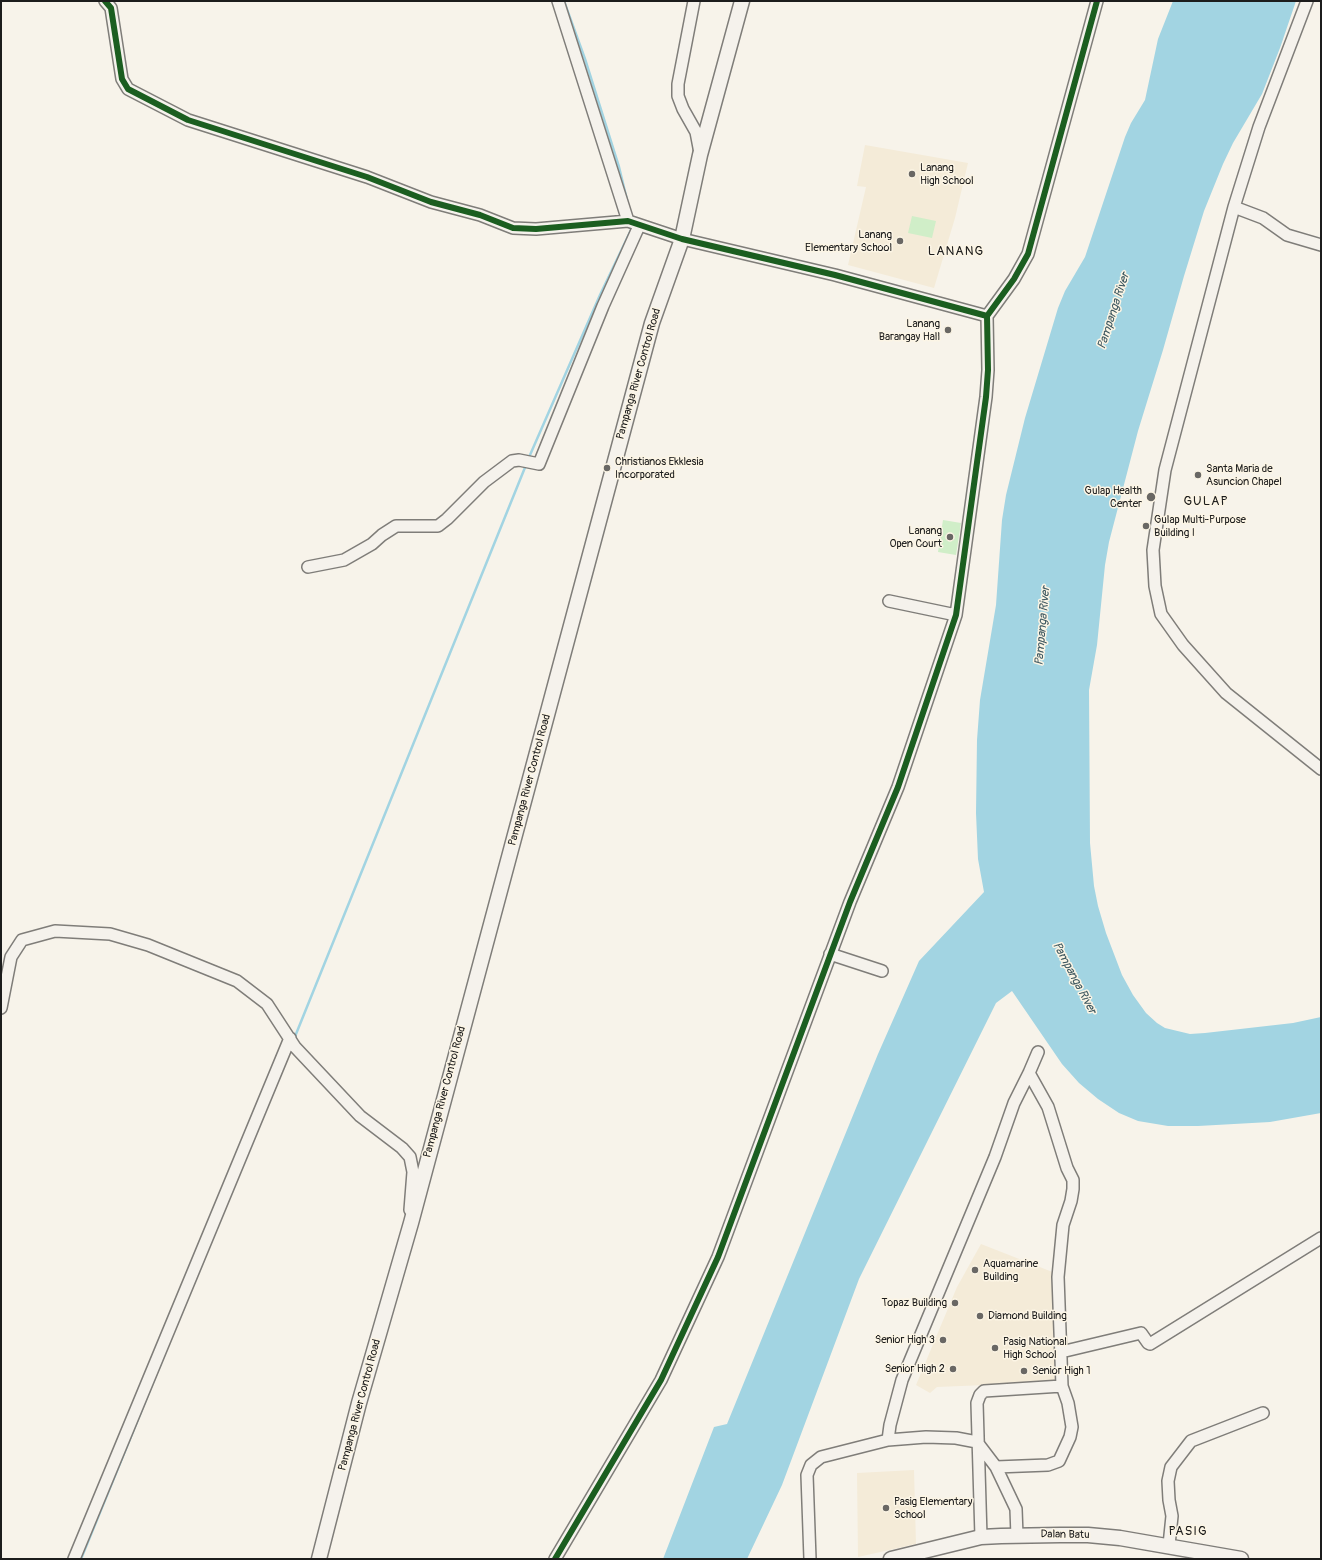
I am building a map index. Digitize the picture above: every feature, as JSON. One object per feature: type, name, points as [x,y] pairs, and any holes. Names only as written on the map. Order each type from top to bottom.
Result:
[{"type":"main road","name":"Pampanga River Control Road","points":[[319,1559],[360,1403],[411,1223],[652,323],[682,239],[700,155],[742,1]]},
{"type":"main road","name":"Dalan Batu","points":[[891,1559],[981,1537],[1088,1535],[1169,1545],[1241,1559]]},
{"type":"street","points":[[105,1],[111,8],[122,79],[128,89],[188,120],[360,175],[431,202],[480,216],[513,228],[536,229],[628,221],[639,226],[682,239],[836,275],[987,316]]},
{"type":"street","points":[[558,1],[628,221]]},
{"type":"street","points":[[694,1],[678,84],[678,96],[683,109],[696,132],[700,155]]},
{"type":"street","points":[[555,1559],[661,1380],[718,1257],[830,954],[898,787],[956,615],[986,397],[988,370],[987,316],[1014,279],[1028,254],[1097,1]]},
{"type":"street","points":[[1308,1],[1259,126],[1234,208],[1165,470],[1153,550],[1155,586],[1160,614],[1183,645],[1226,693],[1321,769]]},
{"type":"street","points":[[1234,208],[1263,218],[1287,235],[1321,245]]},
{"type":"street","points":[[308,567],[344,560],[372,544],[396,526],[438,526],[484,482],[512,461],[519,460],[539,464],[603,306],[639,226]]},
{"type":"street","points":[[889,601],[956,615]]},
{"type":"street","points":[[1,1008],[10,957],[22,940],[55,931],[110,934],[148,945],[237,981],[267,1004],[292,1042],[360,1116],[402,1148],[410,1157],[413,1172],[410,1210],[411,1223]]},
{"type":"street","points":[[830,954],[882,971]]},
{"type":"street","points":[[74,1559],[292,1042]]},
{"type":"street","points":[[888,1440],[890,1425],[902,1380],[995,1157],[1014,1103],[1038,1052]]},
{"type":"street","points":[[996,1467],[1048,1465],[1059,1461],[1070,1436],[1072,1426],[1068,1403],[1062,1386],[1058,1277],[1063,1225],[1071,1201],[1073,1180],[1067,1168],[1048,1107],[1029,1073]]},
{"type":"street","points":[[1061,1352],[1141,1333],[1150,1344],[1321,1238]]},
{"type":"street","points":[[981,1537],[977,1442],[977,1403],[980,1395],[984,1391],[1062,1386]]},
{"type":"street","points":[[1169,1545],[1172,1516],[1168,1481],[1171,1467],[1191,1441],[1264,1413]]},
{"type":"street","points":[[810,1559],[807,1475],[811,1465],[821,1457],[888,1440],[926,1437],[956,1438],[977,1442],[996,1467],[1016,1509],[1017,1536]]},
{"type":"shaded area","name":"Lanang Elementary School","points":[[865,145],[968,163],[955,218],[934,288],[848,265],[866,187],[857,186]]},
{"type":"shaded area","name":"Pasig National High School","points":[[981,1244],[1055,1273],[1059,1382],[937,1387],[930,1393],[916,1385],[957,1287]]},
{"type":"shaded area","name":"Pasig Elementary School","points":[[914,1470],[916,1544],[858,1557],[857,1473]]},
{"type":"green space","points":[[912,216],[936,221],[932,238],[908,233]]},
{"type":"green space","name":"Lanang Open Court","points":[[943,520],[961,523],[956,555],[938,552]]},
{"type":"water","name":"Pampanga River","points":[[1173,1],[1296,1],[1262,94],[1233,143],[1204,211],[1138,431],[1109,542],[1105,565],[1097,645],[1089,690],[1090,843],[1094,886],[1106,933],[1122,975],[1133,995],[1146,1013],[1165,1028],[1190,1034],[1205,1033],[1293,1023],[1321,1017],[1321,1113],[1270,1122],[1198,1126],[1168,1126],[1138,1121],[1119,1113],[1098,1099],[1079,1083],[1062,1064],[1012,991],[996,1003],[859,1279],[782,1485],[747,1559],[663,1559],[714,1427],[727,1424],[878,1054],[919,961],[984,892],[978,859],[976,813],[977,740],[980,700],[996,605],[1002,520],[1006,495],[1025,418],[1058,308],[1065,291],[1085,257],[1125,137],[1131,123],[1145,100],[1158,39]]},
{"type":"waterway","points":[[564,1],[585,59],[619,167],[628,204]]},
{"type":"waterway","points":[[530,455],[600,295],[631,230]]},
{"type":"waterway","points":[[294,1039],[526,465]]},
{"type":"waterway","points":[[81,1559],[165,1353]]},
{"type":"cycle path","points":[[105,1],[111,8],[122,79],[128,89],[188,120],[367,177],[431,202],[480,215],[513,228],[536,229],[628,221],[682,239],[835,275],[987,316]]},
{"type":"cycle path","points":[[555,1559],[661,1380],[718,1257],[850,902],[898,787],[956,615],[986,397],[988,370],[987,316],[1014,279],[1028,254],[1097,1]]},
{"type":"place","name":"Lanang High School","points":[[912,174]]},
{"type":"place","name":"Lanang Elementary School","points":[[900,241]]},
{"type":"place","name":"Lanang Barangay Hall","points":[[948,330]]},
{"type":"place","name":"Christianos Ekklesia Incorporated","points":[[607,468]]},
{"type":"place","name":"Santa Maria de Asuncion Chapel","points":[[1198,475]]},
{"type":"place","name":"Gulap Health Center","points":[[1151,497]]},
{"type":"place","name":"Gulap Multi-Purpose Building I","points":[[1146,526]]},
{"type":"place","name":"Lanang Open Court","points":[[950,537]]},
{"type":"place","name":"Aquamarine Building","points":[[975,1270]]},
{"type":"place","name":"Topaz Building","points":[[955,1303]]},
{"type":"place","name":"Diamond Building","points":[[980,1316]]},
{"type":"place","name":"Senior High 3","points":[[943,1340]]},
{"type":"place","name":"Pasig National High School","points":[[995,1348]]},
{"type":"place","name":"Senior High 2","points":[[953,1369]]},
{"type":"place","name":"Senior High 1","points":[[1024,1371]]},
{"type":"place","name":"Pasig Elementary School","points":[[886,1508]]},
{"type":"district","name":"LANANG","points":[[956,252]]},
{"type":"district","name":"GULAP","points":[[1206,502]]},
{"type":"district","name":"PASIG","points":[[1188,1532]]}]
